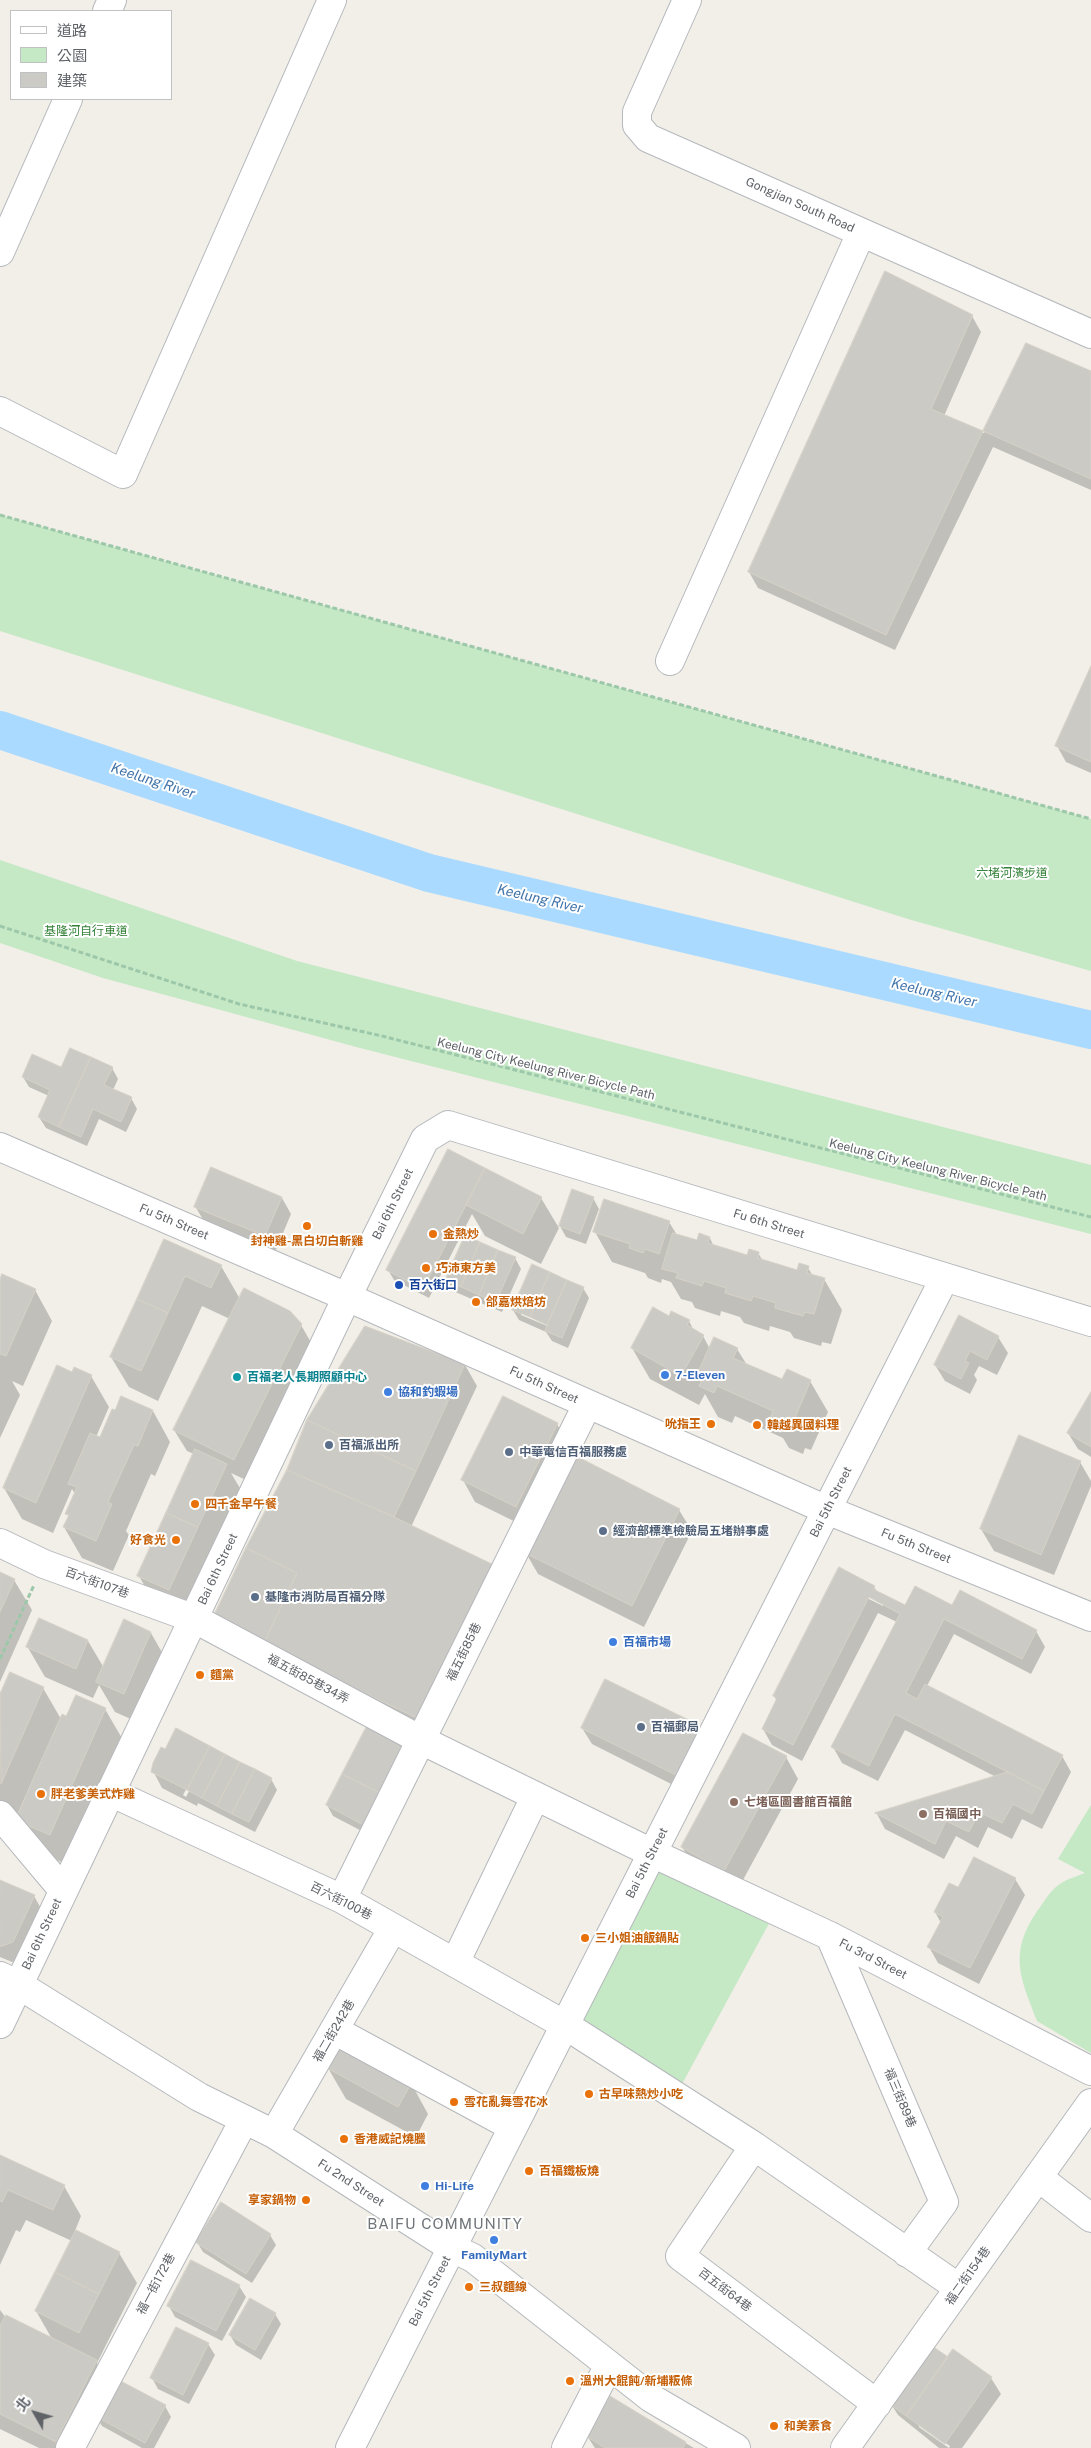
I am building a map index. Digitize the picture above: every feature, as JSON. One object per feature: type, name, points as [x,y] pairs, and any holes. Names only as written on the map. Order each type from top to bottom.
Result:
[{"type":"street","points":[[0,411],[123,474],[332,0]]},
{"type":"street","name":"Gongjian South Road","points":[[687,0],[637,112],[637,125],[648,138],[1091,334]]},
{"type":"street","points":[[0,252],[68,100]]},
{"type":"street","points":[[670,662],[861,232]]},
{"type":"street","name":"Fu 6th Street","points":[[448,1125],[1091,1322]]},
{"type":"street","name":"Bai 6th Street","points":[[0,2024],[9,1980],[63,1890],[195,1619],[347,1297],[425,1139],[448,1125]]},
{"type":"street","name":"Fu 5th Street","points":[[0,1147],[347,1297],[826,1510],[1091,1617]]},
{"type":"street","name":"Bai 5th Street","points":[[350,2448],[944,1278]]},
{"type":"street","name":"福五街85巷","points":[[342,1899],[588,1405]]},
{"type":"street","name":"百六街107巷","points":[[0,1543],[44,1564],[195,1619]]},
{"type":"street","name":"福五街85巷34弄","points":[[195,1619],[421,1740],[535,1797]]},
{"type":"street","name":"百六街100巷","points":[[110,1792],[342,1899],[565,2025]]},
{"type":"street","points":[[455,1963],[535,1797]]},
{"type":"street","name":"Fu 3rd Street","points":[[535,1797],[652,1854],[830,1936],[1091,2071]]},
{"type":"street","points":[[0,1814],[63,1890]]},
{"type":"street","name":"福二街242巷","points":[[274,2134],[392,1928]]},
{"type":"street","name":"福三街89巷","points":[[830,1936],[944,2202],[907,2253]]},
{"type":"street","name":"Fu 2nd Street","points":[[9,1980],[199,2097],[274,2134],[452,2248],[473,2258],[651,2398],[736,2448]]},
{"type":"street","points":[[565,2025],[754,2146],[959,2288]]},
{"type":"street","points":[[334,2030],[513,2127]]},
{"type":"street","name":"福二街154巷","points":[[845,2448],[1091,2103]]},
{"type":"street","name":"福一街172巷","points":[[70,2448],[244,2120]]},
{"type":"street","name":"百五街64巷","points":[[754,2146],[680,2256],[876,2404]]},
{"type":"street","points":[[1038,2177],[1091,2218]]},
{"type":"street","points":[[566,2448],[609,2365]]},
{"type":"path","points":[[0,514],[1091,819]]},
{"type":"path","name":"Keelung City Keelung River Bicycle Path","points":[[0,926],[239,1004],[382,1036],[1091,1217]]},
{"type":"path","points":[[0,1659],[44,1564]]},
{"type":"green space","name":"六堵河濱步道","points":[[0,515],[1091,819],[1091,971],[908,919],[0,631]]},
{"type":"green space","name":"基隆河自行車道","points":[[0,860],[297,961],[1091,1165],[1091,1234],[360,1048],[103,978],[0,943]]},
{"type":"green space","points":[[1091,1805],[1091,2053],[1037,2021],[1022,1978],[1020,1952],[1029,1925],[1052,1891],[1068,1879],[1085,1873],[1058,1859]]},
{"type":"green space","points":[[652,1853],[773,1916],[675,2097],[565,2025]]},
{"type":"building","points":[[885,271],[973,315],[931,409],[983,431],[886,635],[748,572]]},
{"type":"building","points":[[1026,343],[1091,371],[1091,479],[983,431]]},
{"type":"building","points":[[1091,666],[1091,762],[1055,746]]},
{"type":"building","points":[[70,1048],[91,1057],[59,1127],[38,1117],[50,1090],[22,1077],[32,1054],[61,1067]]},
{"type":"building","points":[[91,1057],[113,1067],[104,1085],[132,1097],[121,1122],[93,1109],[81,1137],[59,1127]]},
{"type":"building","points":[[448,1149],[485,1168],[423,1289],[386,1270]]},
{"type":"building","points":[[211,1167],[282,1197],[265,1236],[194,1207]]},
{"type":"building","points":[[485,1168],[542,1197],[523,1234],[466,1205]]},
{"type":"building","points":[[572,1189],[594,1197],[580,1234],[559,1226]]},
{"type":"building","points":[[604,1199],[670,1221],[659,1254],[645,1249],[643,1253],[629,1248],[630,1244],[593,1232]]},
{"type":"building","points":[[673,1233],[697,1240],[699,1233],[710,1237],[708,1243],[747,1255],[749,1249],[759,1252],[758,1258],[797,1270],[799,1263],[809,1266],[807,1273],[825,1278],[814,1314],[805,1312],[803,1316],[775,1308],[776,1303],[753,1296],[751,1301],[725,1293],[726,1288],[704,1281],[702,1286],[676,1278],[678,1273],[662,1269]]},
{"type":"building","points":[[465,1235],[480,1242],[461,1287],[445,1281]]},
{"type":"building","points":[[164,1239],[222,1265],[211,1288],[185,1276],[168,1313],[137,1299]]},
{"type":"building","points":[[480,1242],[498,1250],[479,1295],[461,1287]]},
{"type":"building","points":[[498,1250],[516,1257],[496,1302],[479,1295]]},
{"type":"building","points":[[532,1264],[550,1272],[530,1317],[512,1310]]},
{"type":"building","points":[[550,1272],[567,1280],[547,1325],[530,1317]]},
{"type":"building","points":[[2,1274],[36,1289],[6,1356],[0,1354],[0,1280]]},
{"type":"building","points":[[567,1280],[584,1287],[562,1338],[545,1331]]},
{"type":"building","name":"百福老人長期照顧中心","points":[[244,1288],[290,1311],[302,1324],[234,1460],[173,1430]]},
{"type":"building","points":[[137,1299],[168,1313],[141,1371],[110,1357]]},
{"type":"building","points":[[653,1307],[669,1316],[671,1311],[690,1320],[687,1325],[704,1335],[681,1376],[631,1348]]},
{"type":"building","points":[[959,1315],[999,1336],[987,1360],[970,1351],[965,1361],[969,1363],[961,1379],[934,1365]]},
{"type":"building","name":"協和釣蝦場","points":[[365,1326],[465,1364],[416,1471],[307,1420]]},
{"type":"building","points":[[714,1337],[738,1348],[733,1358],[782,1379],[787,1369],[811,1380],[794,1420],[788,1418],[785,1424],[770,1418],[773,1411],[717,1386],[714,1393],[699,1386],[702,1380],[696,1378]]},
{"type":"building","points":[[57,1365],[72,1372],[74,1367],[92,1375],[36,1503],[3,1488]]},
{"type":"building","points":[[1091,1392],[1091,1447],[1067,1433]]},
{"type":"building","points":[[121,1396],[153,1410],[138,1446],[134,1445],[108,1502],[112,1504],[96,1541],[63,1527],[69,1515],[65,1514],[77,1487],[68,1484],[90,1433],[100,1437],[112,1409],[115,1410]]},
{"type":"building","name":"中華電信百福服務處","points":[[503,1396],[558,1423],[516,1507],[461,1480]]},
{"type":"building","name":"百福派出所","points":[[307,1420],[416,1471],[394,1517],[287,1470]]},
{"type":"building","points":[[1019,1435],[1081,1461],[1041,1555],[980,1529]]},
{"type":"building","points":[[195,1449],[227,1464],[198,1527],[166,1513]]},
{"type":"building","name":"經濟部標準檢驗局五堵辦事處","points":[[574,1455],[680,1509],[632,1606],[525,1553]]},
{"type":"building","points":[[287,1470],[394,1517],[496,1566],[417,1718],[263,1645],[297,1573],[246,1548]]},
{"type":"building","points":[[166,1513],[198,1527],[169,1590],[137,1576]]},
{"type":"building","name":"基隆市消防局百福分隊","points":[[246,1548],[297,1573],[263,1645],[212,1620]]},
{"type":"building","points":[[839,1567],[875,1586],[873,1589],[905,1605],[915,1586],[952,1605],[960,1590],[1037,1630],[1022,1659],[944,1619],[906,1693],[917,1699],[925,1684],[1063,1755],[1044,1791],[895,1714],[869,1766],[831,1747],[900,1614],[869,1597],[793,1745],[762,1729],[777,1698],[773,1696]]},
{"type":"building","points":[[0,1572],[15,1579],[0,1612]]},
{"type":"building","points":[[39,1618],[88,1640],[76,1669],[26,1647]]},
{"type":"building","points":[[124,1619],[151,1632],[124,1694],[96,1682]]},
{"type":"building","points":[[10,1672],[44,1687],[1,1784],[0,1694]]},
{"type":"building","name":"百福郵局","points":[[605,1679],[701,1726],[676,1775],[581,1728]]},
{"type":"building","points":[[76,1695],[106,1708],[50,1835],[15,1820],[62,1714],[66,1716]]},
{"type":"building","points":[[370,1720],[414,1743],[386,1796],[342,1774]]},
{"type":"building","points":[[176,1728],[210,1746],[187,1790],[151,1772],[161,1747],[165,1749]]},
{"type":"building","name":"七堵區圖書館百福館","points":[[743,1733],[787,1756],[724,1871],[681,1847]]},
{"type":"building","points":[[210,1746],[225,1754],[202,1798],[187,1790]]},
{"type":"building","points":[[225,1754],[240,1762],[217,1806],[202,1798]]},
{"type":"building","points":[[240,1762],[255,1769],[232,1814],[217,1806]]},
{"type":"building","points":[[255,1769],[272,1778],[249,1822],[232,1814]]},
{"type":"building","points":[[1008,1772],[1044,1791],[1032,1814],[1013,1804],[1002,1823],[979,1812],[969,1832],[946,1821],[935,1844],[875,1813]]},
{"type":"building","points":[[342,1774],[386,1796],[369,1828],[326,1805]]},
{"type":"building","points":[[974,1857],[1016,1878],[970,1968],[927,1947],[943,1917],[934,1912],[949,1883],[958,1887]]},
{"type":"building","points":[[0,1880],[35,1895],[13,1942],[2,1946],[0,1946]]},
{"type":"building","points":[[341,2043],[412,2082],[398,2107],[327,2068]]},
{"type":"building","points":[[0,2155],[65,2185],[53,2210],[8,2190],[2,2202],[0,2201]]},
{"type":"building","points":[[221,2202],[271,2234],[246,2274],[195,2242]]},
{"type":"building","points":[[76,2230],[120,2252],[99,2294],[55,2272]]},
{"type":"building","points":[[191,2260],[240,2285],[216,2331],[167,2306]]},
{"type":"building","points":[[55,2272],[99,2294],[79,2333],[35,2311]]},
{"type":"building","points":[[250,2298],[276,2313],[255,2350],[229,2335]]},
{"type":"building","points":[[6,2315],[97,2360],[56,2442],[0,2414],[0,2326]]},
{"type":"building","points":[[176,2327],[209,2343],[183,2395],[150,2378]]},
{"type":"building","points":[[932,2346],[948,2357],[906,2416],[890,2404]]},
{"type":"building","points":[[953,2349],[992,2377],[945,2444],[906,2416]]},
{"type":"building","points":[[115,2378],[166,2405],[145,2443],[95,2416]]},
{"type":"building","points":[[610,2396],[686,2442],[683,2448],[605,2448],[586,2436]]},
{"type":"waterway","name":"Keelung River","points":[[0,730],[429,873],[1091,1030]]},
{"type":"place","name":"封神雞-黑白切白斬雞","points":[[307,1226]]},
{"type":"place","name":"金熱炒","points":[[433,1234]]},
{"type":"place","name":"巧沛東方美","points":[[426,1268]]},
{"type":"place","name":"百六街口","points":[[399,1285]]},
{"type":"place","name":"郃嘉烘焙坊","points":[[476,1302]]},
{"type":"place","name":"7-Eleven","points":[[665,1375]]},
{"type":"place","name":"百福老人長期照顧中心","points":[[237,1377]]},
{"type":"place","name":"協和釣蝦場","points":[[388,1392]]},
{"type":"place","name":"吮指王","points":[[711,1424]]},
{"type":"place","name":"韓越異國料理","points":[[757,1425]]},
{"type":"place","name":"百福派出所","points":[[329,1445]]},
{"type":"place","name":"中華電信百福服務處","points":[[509,1452]]},
{"type":"place","name":"四千金早午餐","points":[[195,1504]]},
{"type":"place","name":"經濟部標準檢驗局五堵辦事處","points":[[603,1531]]},
{"type":"place","name":"好食光","points":[[176,1540]]},
{"type":"place","name":"基隆市消防局百福分隊","points":[[255,1597]]},
{"type":"place","name":"百福市場","points":[[613,1642]]},
{"type":"place","name":"麵黨","points":[[200,1675]]},
{"type":"place","name":"百福郵局","points":[[641,1727]]},
{"type":"place","name":"胖老爹美式炸雞","points":[[41,1794]]},
{"type":"place","name":"七堵區圖書館百福館","points":[[734,1802]]},
{"type":"place","name":"百福國中","points":[[923,1814]]},
{"type":"place","name":"三小姐油飯鍋貼","points":[[585,1938]]},
{"type":"place","name":"古早味熱炒小吃","points":[[589,2094]]},
{"type":"place","name":"雪花亂舞雪花冰","points":[[454,2102]]},
{"type":"place","name":"香港威記燒臘","points":[[344,2139]]},
{"type":"place","name":"百福鐵板燒","points":[[529,2171]]},
{"type":"place","name":"Hi-Life","points":[[425,2186]]},
{"type":"place","name":"享家鍋物","points":[[306,2200]]},
{"type":"place","name":"FamilyMart","points":[[494,2240]]},
{"type":"place","name":"三叔麵線","points":[[469,2287]]},
{"type":"place","name":"溫州大餛飩/新埔粄條","points":[[570,2381]]},
{"type":"place","name":"和美素食","points":[[774,2426]]},
{"type":"district","name":"BAIFU COMMUNITY","points":[[445,2224]]}]
